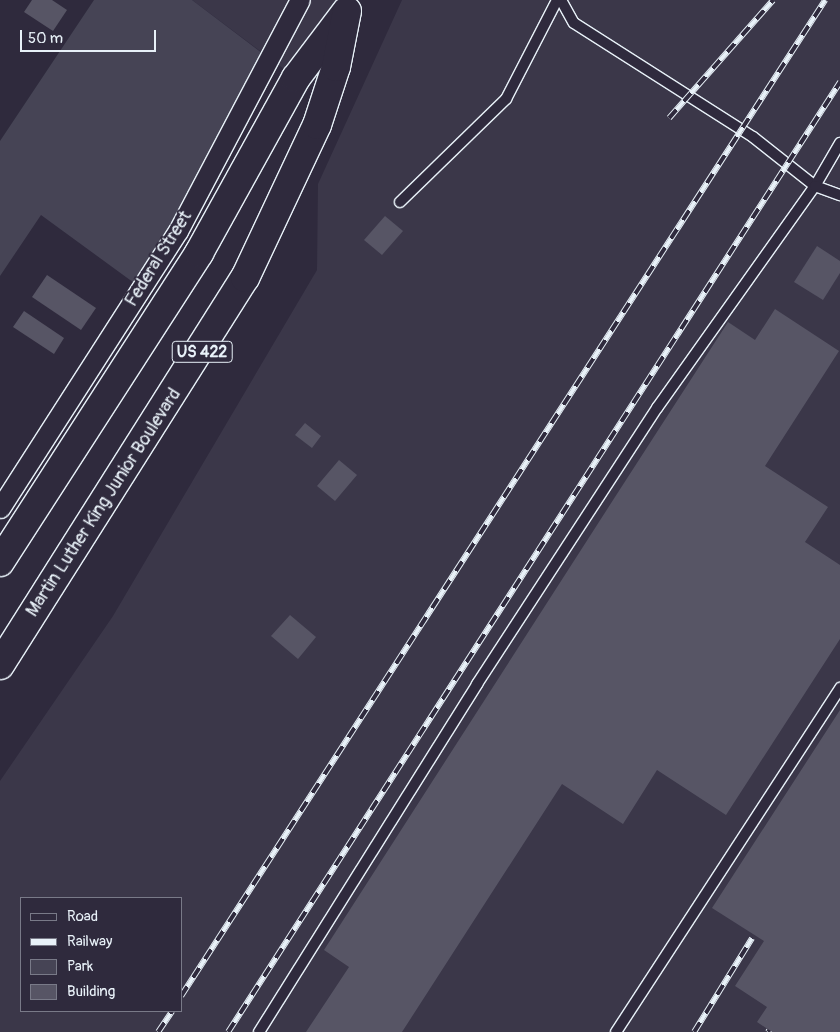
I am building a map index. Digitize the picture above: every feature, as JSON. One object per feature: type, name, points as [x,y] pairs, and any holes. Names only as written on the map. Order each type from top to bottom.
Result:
[{"type":"main road","name":"Martin Luther King Junior Boulevard","points":[[0,562],[199,253],[296,78],[350,6]]},
{"type":"main road","name":"Martin Luther King Junior Boulevard","points":[[0,665],[245,278],[317,125],[336,67],[350,6]]},
{"type":"street","name":"Federal Street","points":[[0,508],[178,231],[300,0]]},
{"type":"lane","points":[[400,202],[506,99],[559,0],[574,23],[753,137],[814,186],[840,195]]},
{"type":"lane","points":[[259,1032],[477,684],[652,417],[814,186],[840,143]]},
{"type":"lane","points":[[616,1032],[840,688]]},
{"type":"shaded area","points":[[192,0],[353,0],[296,78]]},
{"type":"shaded area","points":[[402,0],[840,0],[840,1032],[0,1032],[0,781],[113,616],[317,270],[318,184]]},
{"type":"green space","points":[[94,0],[192,0],[270,59],[141,288],[41,215],[0,276],[0,141]]},
{"type":"building","points":[[32,0],[52,0],[67,10],[53,31],[24,12]]},
{"type":"building","points":[[385,216],[403,231],[382,255],[364,240]]},
{"type":"building","points":[[817,246],[840,261],[840,273],[823,300],[794,282]]},
{"type":"building","points":[[47,275],[96,308],[81,330],[32,297]]},
{"type":"building","points":[[775,309],[839,351],[765,466],[828,507],[805,542],[840,565],[840,639],[726,815],[657,770],[623,824],[562,784],[402,1032],[306,1032],[349,967],[324,950],[728,322],[755,340]]},
{"type":"building","points":[[24,311],[64,338],[54,354],[13,327]]},
{"type":"building","points":[[305,423],[321,436],[312,448],[295,435]]},
{"type":"building","points":[[339,460],[357,475],[335,501],[317,486]]},
{"type":"building","points":[[290,615],[316,637],[298,659],[271,636]]},
{"type":"building","points":[[840,710],[840,1032],[772,1032],[757,1022],[767,1007],[735,986],[764,941],[712,908]]},
{"type":"railway","points":[[669,118],[773,0]]},
{"type":"railway","points":[[182,994],[825,0]]},
{"type":"railway","points":[[228,1032],[840,82]]},
{"type":"railway","points":[[694,1032],[752,938]]},
{"type":"railway","points":[[158,1032],[171,1012]]}]
